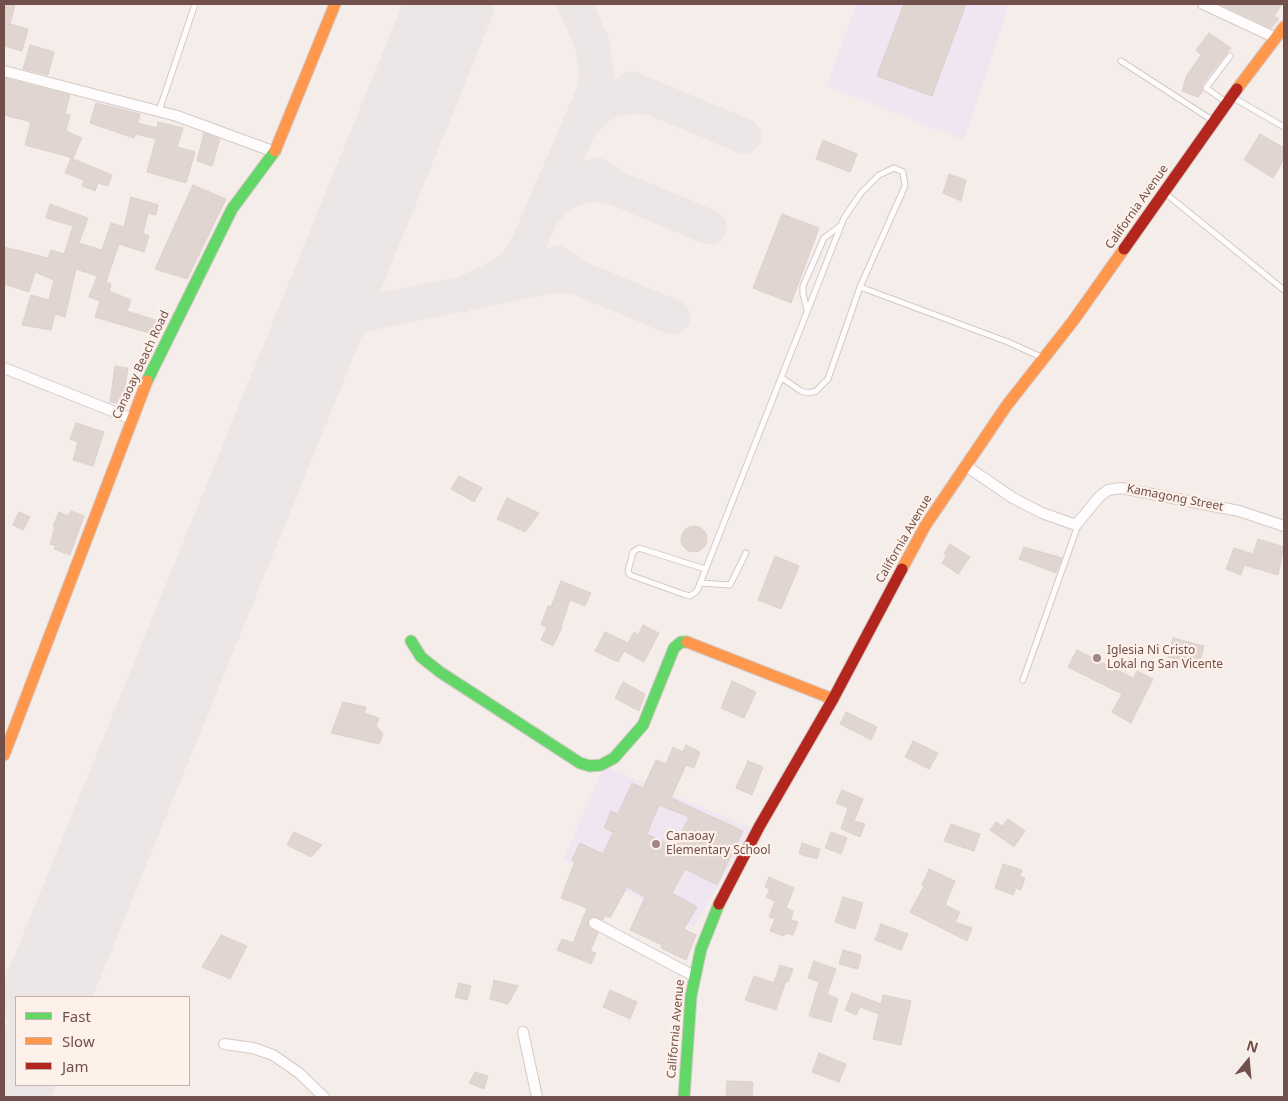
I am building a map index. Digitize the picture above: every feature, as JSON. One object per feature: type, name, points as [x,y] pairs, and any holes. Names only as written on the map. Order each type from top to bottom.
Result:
[{"type":"street","name":"Canaoay Beach Road","points":[[4,755],[130,418],[232,209],[275,152],[335,4]]},
{"type":"street","points":[[1203,4],[1276,38]]},
{"type":"street","name":"California Avenue","points":[[684,1097],[694,976],[701,949],[725,892],[759,827],[833,699],[925,526],[1007,405],[1044,359],[1165,193],[1229,100],[1284,27]]},
{"type":"street","points":[[4,71],[177,116],[275,152]]},
{"type":"street","points":[[4,368],[130,418]]},
{"type":"street","points":[[966,466],[1013,498],[1042,513],[1078,524]]},
{"type":"street","name":"Kamagong Street","points":[[1078,524],[1100,496],[1108,490],[1121,488],[1239,511],[1284,526]]},
{"type":"street","points":[[411,641],[421,657],[440,672],[580,763],[590,766],[601,765],[614,758],[642,725],[674,648],[681,642],[688,642],[833,699]]},
{"type":"street","points":[[594,924],[694,976]]},
{"type":"street","points":[[523,1032],[537,1097]]},
{"type":"street","points":[[224,1044],[253,1048],[273,1055],[299,1073],[311,1087],[324,1097]]},
{"type":"lane","points":[[159,111],[195,4]]},
{"type":"lane","points":[[1230,56],[1206,88],[1284,126]]},
{"type":"lane","points":[[1121,61],[1215,121]]},
{"type":"lane","points":[[705,570],[640,548],[633,552],[628,571],[630,575],[690,596],[697,591],[840,226],[861,193],[879,175],[894,168],[903,172],[905,186],[860,287],[824,385],[816,391],[808,393],[801,391],[782,378]]},
{"type":"lane","points":[[1165,193],[1284,290]]},
{"type":"lane","points":[[807,310],[803,286],[824,238],[840,226]]},
{"type":"lane","points":[[860,287],[1008,342],[1044,359]]},
{"type":"lane","points":[[1023,680],[1078,524]]},
{"type":"lane","points":[[700,583],[730,585],[746,553]]},
{"type":"shaded area","points":[[856,4],[1009,4],[964,140],[827,86]]},
{"type":"shaded area","name":"Canaoay Elementary School","points":[[604,766],[751,828],[694,927],[564,859]]},
{"type":"building","points":[[4,4],[15,4],[10,24],[28,29],[22,51],[4,46]]},
{"type":"building","points":[[904,4],[966,4],[932,96],[877,76]]},
{"type":"building","points":[[1219,4],[1282,4],[1274,16],[1279,19],[1271,28]]},
{"type":"building","points":[[1209,33],[1231,48],[1202,85],[1203,91],[1198,97],[1182,91],[1187,75],[1201,55],[1196,50]]},
{"type":"building","points":[[30,45],[54,52],[48,75],[23,69]]},
{"type":"building","points":[[4,78],[70,95],[65,114],[70,115],[66,131],[82,138],[73,158],[25,145],[31,122],[4,115]]},
{"type":"building","points":[[96,103],[140,114],[138,123],[157,128],[158,122],[183,128],[177,147],[195,152],[186,183],[147,172],[156,139],[135,134],[134,138],[90,123]]},
{"type":"building","points":[[204,133],[220,139],[212,166],[197,161]]},
{"type":"building","points":[[1260,134],[1284,148],[1284,159],[1273,178],[1244,160]]},
{"type":"building","points":[[823,140],[857,154],[850,172],[816,159]]},
{"type":"building","points":[[71,158],[112,175],[108,186],[98,183],[95,191],[82,186],[84,180],[65,173]]},
{"type":"building","points":[[949,174],[966,180],[961,201],[943,193]]},
{"type":"building","points":[[193,185],[226,199],[187,279],[155,269]]},
{"type":"building","points":[[131,197],[158,205],[156,215],[148,213],[143,233],[149,236],[144,252],[119,244],[106,282],[111,284],[109,291],[131,300],[127,311],[165,323],[159,336],[95,317],[100,301],[89,297],[97,276],[76,269],[65,317],[55,314],[51,330],[22,325],[31,295],[49,300],[54,280],[35,272],[29,292],[4,284],[4,247],[48,258],[51,250],[64,254],[73,226],[46,218],[50,204],[88,218],[79,243],[102,250],[111,223],[124,227]]},
{"type":"building","points":[[782,214],[819,228],[791,303],[753,288]]},
{"type":"building","points":[[115,366],[128,368],[122,404],[110,402]]},
{"type":"building","points":[[76,423],[104,432],[93,466],[73,460],[78,442],[70,439]]},
{"type":"building","points":[[459,476],[482,488],[474,502],[451,489]]},
{"type":"building","points":[[507,498],[539,513],[525,532],[497,519]]},
{"type":"building","points":[[71,511],[84,516],[70,555],[54,549],[56,546],[50,544],[55,527],[53,526],[59,512],[68,516]]},
{"type":"building","points":[[19,512],[30,517],[23,530],[13,525]]},
{"type":"building","points":[[694,526],[703,530],[707,539],[703,548],[694,552],[685,548],[681,539],[685,530]]},
{"type":"building","points":[[1258,539],[1284,547],[1278,575],[1244,565],[1241,575],[1226,569],[1234,548],[1253,554]]},
{"type":"building","points":[[950,544],[970,557],[958,574],[942,563],[947,555],[944,554]]},
{"type":"building","points":[[1024,547],[1062,558],[1056,573],[1019,559]]},
{"type":"building","points":[[775,556],[799,566],[781,609],[758,600]]},
{"type":"building","points":[[561,581],[591,593],[585,606],[570,600],[562,627],[553,646],[541,640],[547,627],[541,625],[548,606],[551,607]]},
{"type":"building","points":[[643,625],[659,633],[644,662],[624,651],[618,662],[595,651],[605,632],[628,643],[634,632],[638,635]]},
{"type":"building","points":[[1173,638],[1204,646],[1199,665],[1168,657]]},
{"type":"building","points":[[1077,650],[1133,678],[1137,671],[1153,679],[1131,723],[1112,712],[1122,694],[1068,667]]},
{"type":"building","points":[[732,681],[756,692],[744,718],[721,708]]},
{"type":"building","points":[[623,682],[645,694],[639,711],[615,698]]},
{"type":"building","points":[[343,702],[366,707],[364,713],[379,718],[376,726],[383,734],[379,744],[331,733]]},
{"type":"building","points":[[846,712],[877,727],[871,740],[840,724]]},
{"type":"building","points":[[913,741],[938,753],[929,769],[905,757]]},
{"type":"building","name":"Canaoay Elementary School","points":[[686,745],[700,752],[694,768],[686,765],[671,798],[743,831],[717,885],[685,869],[672,893],[697,907],[684,929],[696,935],[686,960],[661,948],[662,945],[630,930],[645,897],[627,887],[610,918],[605,915],[603,920],[593,916],[588,920],[588,927],[598,933],[590,951],[596,953],[591,964],[557,950],[562,939],[573,943],[587,908],[561,898],[575,861],[572,860],[580,843],[603,854],[613,832],[604,828],[611,811],[618,814],[632,783],[643,788],[656,760],[666,764],[673,747],[683,752]],"holes":[[[659,805],[689,817],[674,847],[647,834]]]},
{"type":"building","points":[[748,761],[763,767],[752,795],[736,788]]},
{"type":"building","points":[[842,790],[863,799],[854,821],[865,824],[860,837],[841,829],[848,808],[836,803]]},
{"type":"building","points":[[1008,819],[1025,831],[1014,847],[990,830],[996,822],[1002,826]]},
{"type":"building","points":[[951,824],[980,834],[974,851],[944,841]]},
{"type":"building","points":[[294,832],[322,845],[311,857],[287,845]]},
{"type":"building","points":[[831,832],[847,838],[841,854],[825,848]]},
{"type":"building","points":[[802,843],[820,849],[817,859],[799,854]]},
{"type":"building","points":[[1003,864],[1022,870],[1020,876],[1025,878],[1021,890],[1016,888],[1013,895],[995,888]]},
{"type":"building","points":[[929,869],[955,881],[945,905],[960,912],[955,922],[972,928],[967,941],[910,912],[924,886],[922,885]]},
{"type":"building","points":[[769,877],[794,888],[786,908],[793,911],[791,920],[798,922],[793,935],[785,933],[784,936],[770,931],[775,919],[769,917],[775,901],[766,897],[770,889],[765,887]]},
{"type":"building","points":[[843,897],[863,903],[855,929],[835,922]]},
{"type":"building","points":[[881,924],[908,934],[901,950],[875,940]]},
{"type":"building","points":[[221,935],[247,946],[230,979],[202,967]]},
{"type":"building","points":[[843,950],[861,955],[858,969],[839,964]]},
{"type":"building","points":[[814,961],[836,969],[827,994],[838,999],[831,1022],[809,1016],[819,982],[808,978]]},
{"type":"building","points":[[780,965],[793,969],[788,982],[786,981],[776,1010],[745,1000],[754,976],[774,983]]},
{"type":"building","points":[[494,980],[518,986],[508,1004],[490,999]]},
{"type":"building","points":[[459,983],[471,986],[467,1000],[455,997]]},
{"type":"building","points":[[610,990],[637,1002],[630,1019],[603,1007]]},
{"type":"building","points":[[852,993],[881,1004],[883,995],[911,1001],[901,1045],[873,1039],[879,1014],[860,1007],[856,1015],[845,1010]]},
{"type":"building","points":[[819,1053],[846,1064],[839,1082],[812,1072]]},
{"type":"building","points":[[475,1072],[488,1076],[484,1089],[469,1083]]},
{"type":"building","points":[[727,1081],[753,1082],[752,1097],[726,1097]]},
{"type":"taxiway","points":[[461,295],[500,277],[510,270],[526,250],[594,92],[597,79],[593,46],[575,4]]},
{"type":"taxiway","points":[[631,89],[744,136]]},
{"type":"taxiway","points":[[581,125],[592,111],[613,99],[639,96],[651,98]]},
{"type":"taxiway","points":[[596,175],[616,188],[709,227]]},
{"type":"taxiway","points":[[543,213],[558,196],[583,185],[594,184],[616,188]]},
{"type":"taxiway","points":[[557,263],[576,277],[673,317]]},
{"type":"taxiway","points":[[307,353],[326,330],[359,315],[554,275],[576,277]]},
{"type":"taxiway","points":[[339,276],[334,299],[336,307],[348,315],[359,315]]},
{"type":"runway","points":[[45,996],[450,4]]},
{"type":"runway","points":[[4,1097],[15,1070]]},
{"type":"traffic: fast","points":[[147,381],[232,209],[275,151]]},
{"type":"traffic: fast","points":[[411,641],[421,657],[440,672],[580,763],[590,766],[601,765],[614,758],[643,725],[674,648],[681,642],[687,642]]},
{"type":"traffic: fast","points":[[684,1097],[691,996],[701,949],[719,904]]},
{"type":"traffic: slow","points":[[275,151],[335,4]]},
{"type":"traffic: slow","points":[[1237,89],[1284,27]]},
{"type":"traffic: slow","points":[[902,569],[925,526],[1007,405],[1073,321],[1124,249]]},
{"type":"traffic: slow","points":[[4,755],[147,381]]},
{"type":"traffic: slow","points":[[687,642],[833,699]]},
{"type":"traffic: jam","points":[[1124,249],[1237,89]]},
{"type":"traffic: jam","points":[[719,904],[759,827],[833,699],[902,569]]},
{"type":"place","name":"Iglesia Ni Cristo Lokal ng San Vicente","points":[[1097,658]]},
{"type":"place","name":"Canaoay Elementary School","points":[[656,844]]}]
